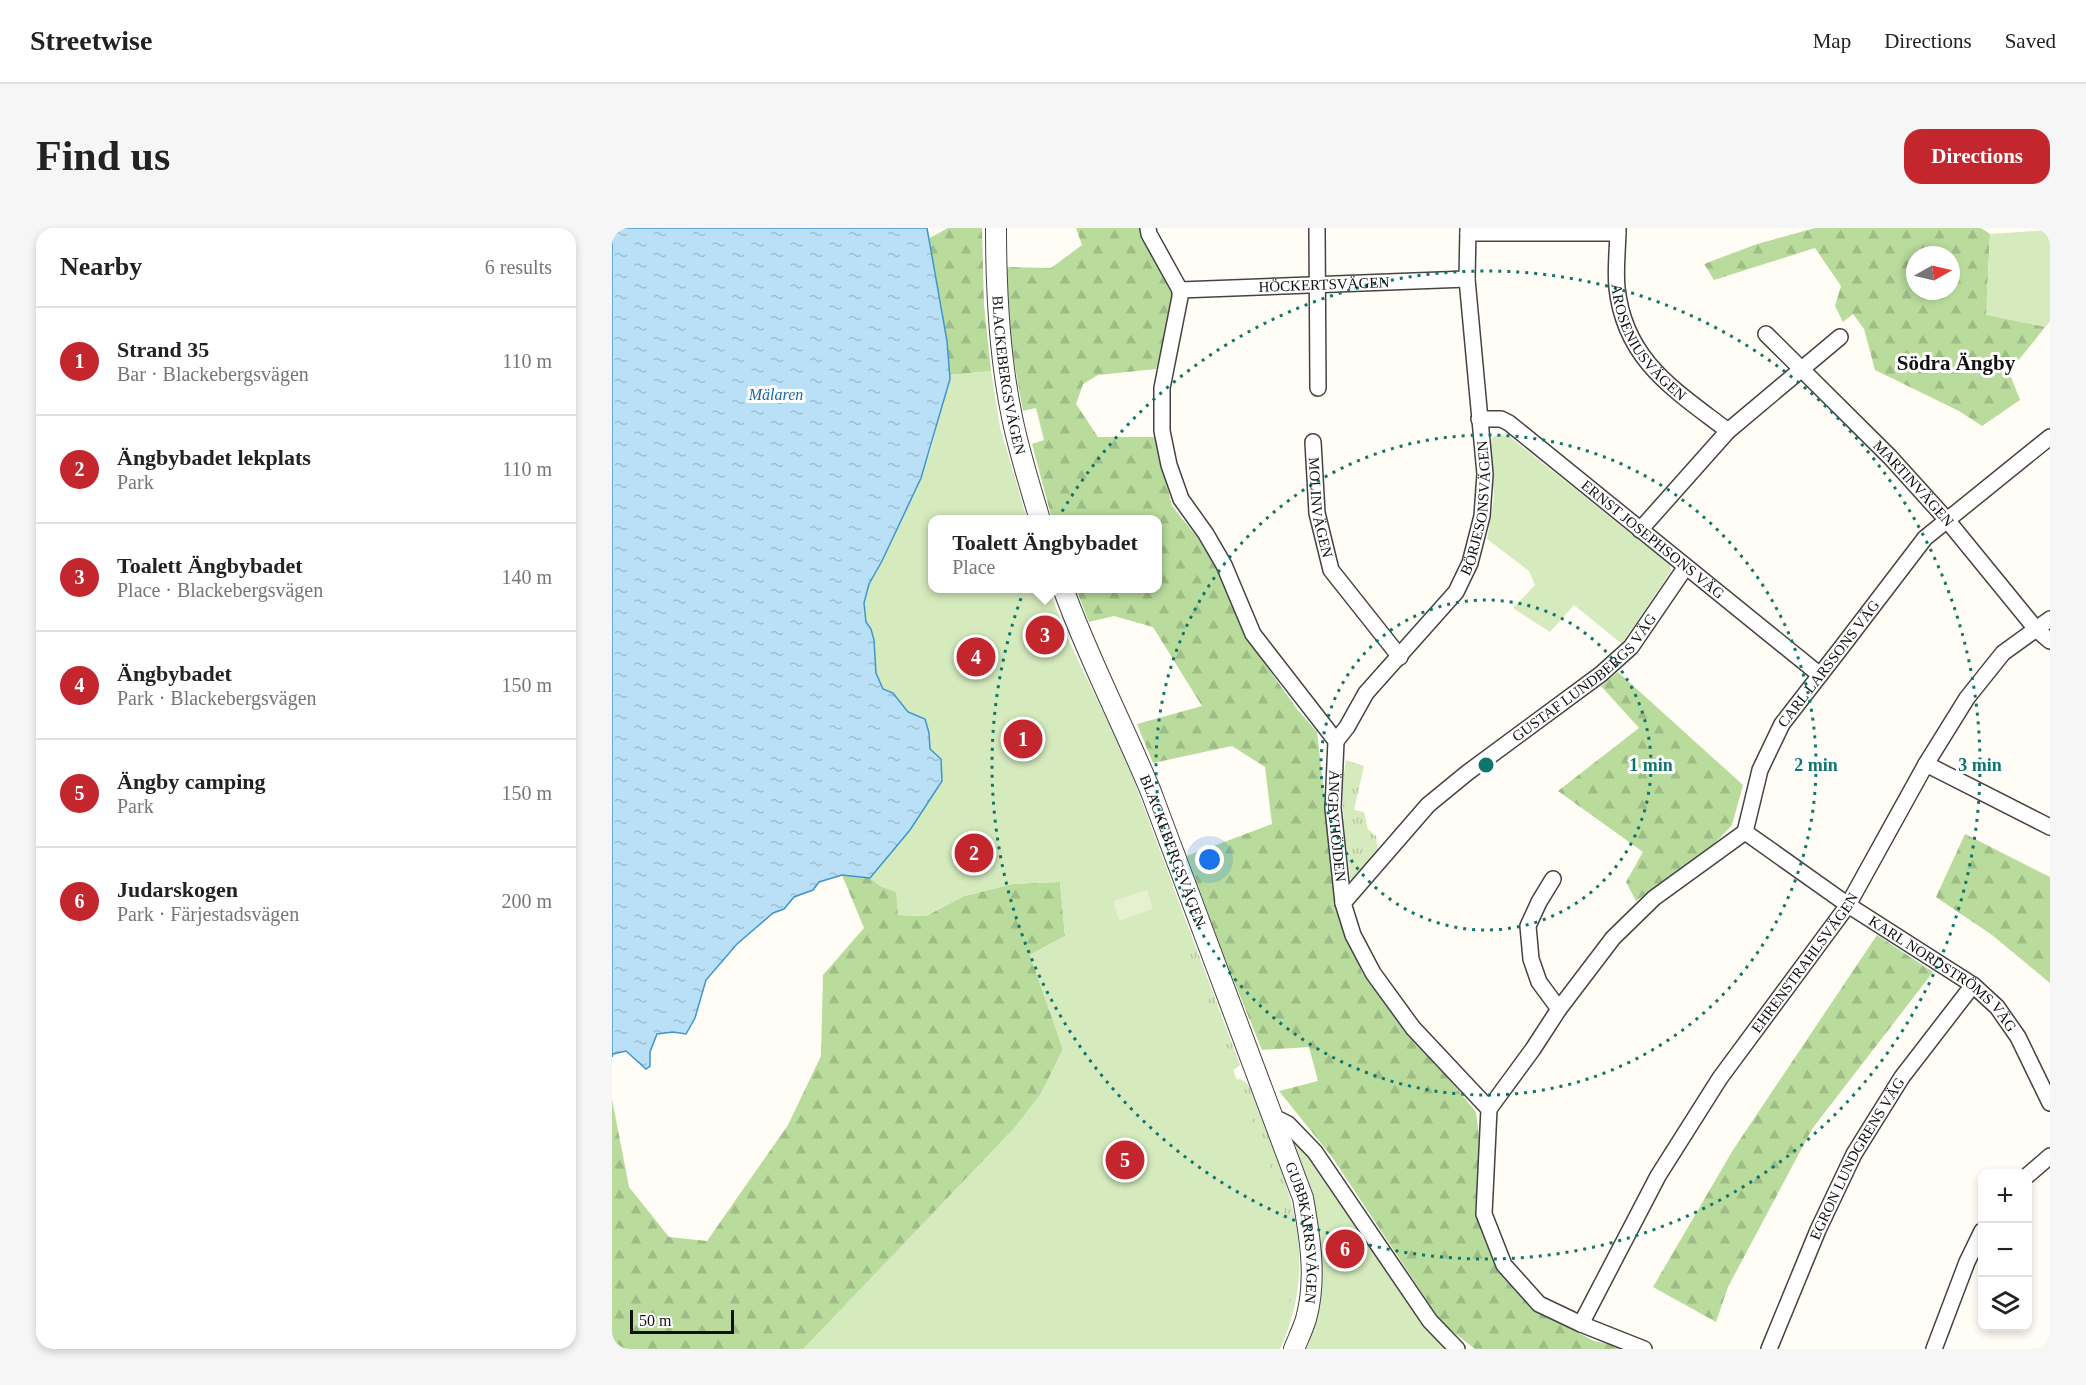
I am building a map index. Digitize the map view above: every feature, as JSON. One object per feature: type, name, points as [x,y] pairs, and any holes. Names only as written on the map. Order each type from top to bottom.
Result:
[{"type":"street","name":"BLACKEBERGSVÄGEN","points":[[996,228],[998,314],[1007,387],[1022,459],[1039,515]]},
{"type":"street","points":[[1148,228],[1149,234],[1180,290],[1162,388],[1162,431],[1169,465],[1181,499],[1206,534],[1224,565],[1253,634],[1336,741]]},
{"type":"street","points":[[1317,228],[1318,388]]},
{"type":"street","points":[[1468,231],[1618,231]]},
{"type":"street","name":"BÖRJESONSVÄGEN","points":[[1336,741],[1347,727],[1365,693],[1400,657],[1456,592],[1470,563],[1482,516],[1485,474],[1467,279],[1468,231]]},
{"type":"street","name":"AROSENIUSVÄGEN","points":[[1618,231],[1617,286],[1623,319],[1637,350],[1666,384],[1728,431]]},
{"type":"street","name":"HÖCKERTSVÄGEN","points":[[1180,290],[1467,279]]},
{"type":"street","name":"MARTINVÄGEN","points":[[1766,334],[1890,457],[1947,520],[2036,629],[2050,641]]},
{"type":"street","points":[[1640,531],[1728,431],[1840,337]]},
{"type":"street","name":"ERNST JOSEPHSONS VÄG","points":[[1479,419],[1501,419],[1509,423],[1685,568],[1820,675]]},
{"type":"street","name":"CARL LARSSONS VÄG","points":[[1744,832],[1760,770],[1782,724],[1926,538],[2050,437]]},
{"type":"street","name":"MOLINVÄGEN","points":[[1313,442],[1317,513],[1331,570],[1400,657]]},
{"type":"street","name":"GUSTAF LUNDBERGS VÄG","points":[[1343,903],[1428,805],[1467,773],[1601,674],[1631,647],[1685,568]]},
{"type":"street","name":"BLACKEBERGSVÄGEN","points":[[1065,593],[1078,632],[1130,741],[1151,792],[1274,1117]]},
{"type":"street","name":"EHRENSTRAHLSVÄGEN","points":[[1581,1324],[1658,1176],[1720,1078],[1848,905],[1926,764],[1967,698],[2003,653],[2050,619]]},
{"type":"street","name":"ÄNGBYHÖJDEN","points":[[1336,741],[1333,808],[1343,903],[1353,935],[1373,974],[1413,1028],[1489,1109]]},
{"type":"street","points":[[1926,764],[2050,826]]},
{"type":"street","points":[[1644,1349],[1581,1324],[1539,1304],[1504,1264],[1484,1214],[1489,1109],[1559,1009],[1613,938],[1654,898],[1744,832]]},
{"type":"street","name":"KARL NORDSTRÖMS VÄG","points":[[1744,832],[1848,905],[1972,986],[1997,1007],[2018,1036],[2050,1103]]},
{"type":"street","points":[[1553,879],[1528,926],[1531,959],[1539,982],[1559,1009]]},
{"type":"street","name":"EGRON LUNDGRENS VÄG","points":[[1769,1349],[1818,1230],[1854,1154],[1902,1077],[1972,986]]},
{"type":"street","points":[[1274,1117],[1288,1124],[1315,1152],[1430,1321],[1457,1349]]},
{"type":"street","name":"GUBBKÄRRSVÄGEN","points":[[1274,1117],[1304,1198],[1311,1245],[1311,1284],[1306,1318],[1294,1349]]},
{"type":"street","points":[[2032,1171],[2050,1156]]},
{"type":"street","points":[[1934,1349],[1967,1262],[1978,1241]]},
{"type":"green space","points":[[948,228],[982,228],[984,305],[991,371],[950,375],[947,341],[928,239]]},
{"type":"green space","points":[[1076,228],[1139,228],[1169,282],[1174,306],[1156,369],[1098,375],[1083,384],[1076,404],[1098,437],[1156,437],[1172,506],[1208,551],[1263,661],[1297,709],[1317,732],[1337,906],[1362,973],[1476,1112],[1480,1146],[1475,1214],[1504,1276],[1537,1311],[1594,1341],[1631,1349],[1475,1349],[1442,1323],[1332,1157],[1279,1091],[1318,1081],[1309,1047],[1262,1050],[1187,856],[1272,824],[1265,767],[1232,746],[1153,763],[1137,724],[1202,706],[1153,627],[1114,616],[1089,622],[1078,593],[1162,593],[1162,515],[1051,515],[1032,444],[1044,440],[1036,408],[1023,411],[1009,321],[1006,267],[1051,268],[1082,245]]},
{"type":"green space","points":[[1815,228],[1981,228],[1990,234],[1987,295],[2050,321],[2009,372],[2020,400],[1982,426],[1959,411],[1875,370],[1864,329],[1853,314],[1843,322],[1835,306],[1841,286],[1815,248],[1714,280],[1704,264],[1757,244]]},
{"type":"green space","points":[[2050,230],[2050,321],[2045,327],[1986,315],[1990,234]]},
{"type":"green space","points":[[991,371],[1000,427],[1026,515],[928,515],[928,593],[1050,593],[1067,637],[1127,762],[1183,913],[1176,919],[1279,1191],[1293,1252],[1287,1331],[1277,1349],[803,1349],[1014,1128],[1042,1092],[1063,1049],[1030,955],[1065,936],[1060,882],[1012,884],[964,896],[926,916],[898,915],[896,892],[880,886],[870,878],[910,830],[942,782],[941,759],[930,749],[925,719],[908,712],[893,693],[883,689],[876,673],[874,640],[866,622],[864,603],[869,584],[921,478],[950,375]]},
{"type":"green space","points":[[1499,434],[1510,437],[1670,565],[1671,571],[1622,644],[1574,605],[1550,632],[1513,608],[1535,585],[1529,571],[1487,539],[1494,497],[1490,447],[1492,438]]},
{"type":"green space","points":[[1618,672],[1743,785],[1732,825],[1715,843],[1636,901],[1626,882],[1643,852],[1558,791],[1639,728],[1601,686]]},
{"type":"green space","points":[[1346,760],[1364,766],[1354,810],[1364,812],[1368,829],[1376,836],[1378,853],[1356,879],[1350,879],[1345,832],[1343,789]]},
{"type":"green space","points":[[1965,834],[2050,877],[2050,983],[1992,935],[1936,897]]},
{"type":"green space","points":[[842,875],[870,878],[880,886],[897,892],[898,915],[926,916],[964,896],[1012,884],[1060,882],[1065,936],[1030,955],[1063,1049],[1042,1092],[1081,1349],[612,1349],[612,1099],[629,1187],[669,1237],[707,1241],[788,1125],[821,1056],[823,975],[864,928]]},
{"type":"green space","points":[[1147,890],[1153,909],[1119,921],[1113,901]]},
{"type":"green space","points":[[1183,913],[1240,1065],[1224,1073],[1176,919]]},
{"type":"green space","points":[[1877,935],[1933,972],[1812,1129],[1728,1287],[1716,1322],[1653,1287],[1733,1150]]},
{"type":"green space","points":[[1240,1079],[1249,1086],[1275,1152],[1294,1215],[1299,1247],[1299,1280],[1293,1314],[1280,1349],[1273,1349],[1218,1084]]},
{"type":"green space","points":[[1290,1139],[1301,1146],[1389,1274],[1446,1349],[1302,1349],[1313,1318]]},
{"type":"water","name":"Mälaren","points":[[612,228],[927,228],[947,341],[950,379],[921,478],[869,584],[864,603],[866,622],[874,640],[876,673],[883,689],[893,693],[908,712],[925,719],[930,749],[941,759],[942,781],[910,830],[870,878],[842,875],[819,882],[813,890],[794,897],[784,909],[773,913],[737,944],[706,980],[695,1018],[686,1034],[673,1032],[657,1034],[650,1052],[650,1066],[646,1069],[626,1051],[613,1054],[612,1057]]},
{"type":"place","name":"Toalett Ängbybadet","points":[[1045,635]]},
{"type":"place","name":"Ängbybadet","points":[[976,657]]},
{"type":"place","name":"Strand 35","points":[[1023,739]]},
{"type":"place","name":"Ängbybadet lekplats","points":[[974,853]]},
{"type":"place","name":"Ängby camping","points":[[1125,1160]]},
{"type":"place","name":"Judarskogen","points":[[1345,1249]]},
{"type":"district","name":"Södra Ängby","points":[[1956,363]]}]
